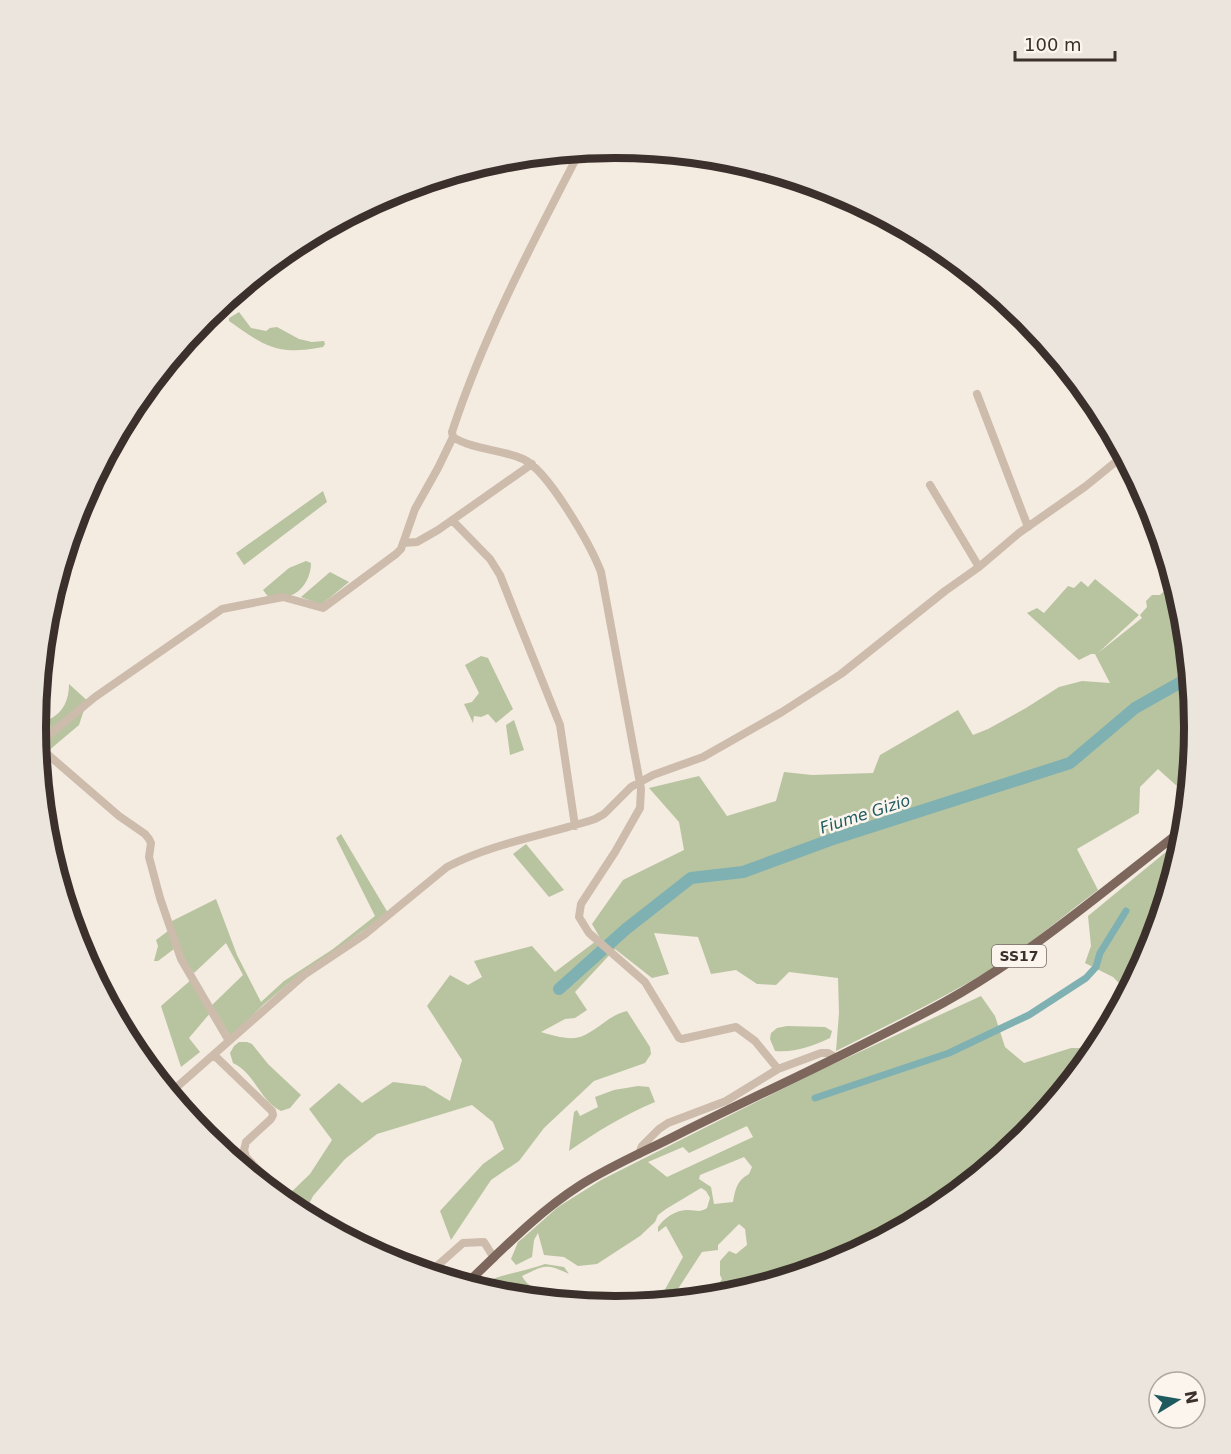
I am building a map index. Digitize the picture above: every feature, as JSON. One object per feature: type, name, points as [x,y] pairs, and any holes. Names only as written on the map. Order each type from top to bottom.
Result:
[{"type":"main road","name":"SS17","points":[[472,1278],[546,1210],[579,1186],[728,1105],[908,1022],[979,983],[1013,961],[1174,836]]},
{"type":"street","points":[[47,738],[95,697],[222,609],[284,597],[323,608],[396,554],[403,543],[415,509],[453,437],[452,432],[463,397],[518,271],[576,159]]},
{"type":"street","points":[[977,394],[1028,527]]},
{"type":"street","points":[[453,437],[516,456],[540,471],[589,547],[601,572],[639,783],[640,808],[581,904],[579,917],[582,924],[599,944],[645,982],[679,1038],[736,1027],[755,1041],[778,1069]]},
{"type":"street","points":[[176,1088],[304,975],[364,935],[447,867],[502,846],[595,819],[604,814],[623,792],[639,783],[703,757],[782,712],[841,674],[945,591],[1118,460]]},
{"type":"street","points":[[403,543],[417,542],[532,464]]},
{"type":"street","points":[[930,485],[979,567]]},
{"type":"street","points":[[452,520],[490,559],[500,575],[518,618],[560,725],[575,826]]},
{"type":"street","points":[[47,753],[149,839],[149,860],[181,959],[230,1041]]},
{"type":"street","points":[[639,1154],[642,1146],[668,1123],[728,1105],[778,1069],[821,1053],[828,1053],[835,1057]]},
{"type":"street","points":[[214,1055],[272,1111],[271,1119],[246,1143],[244,1150],[246,1157],[256,1168]]},
{"type":"street","points":[[436,1267],[463,1243],[469,1242],[484,1242],[494,1258]]},
{"type":"green space","points":[[239,312],[251,328],[266,331],[277,327],[299,339],[312,342],[324,341],[325,344],[323,347],[302,350],[279,349],[270,346],[253,338],[229,321],[229,318]]},
{"type":"green space","points":[[323,491],[327,502],[244,565],[236,553]]},
{"type":"green space","points":[[306,561],[311,563],[309,576],[298,591],[291,595],[269,598],[263,590],[289,568]]},
{"type":"green space","points":[[330,572],[349,582],[321,605],[301,597]]},
{"type":"green space","points":[[1095,579],[1139,615],[1098,653],[1142,618],[1140,615],[1147,607],[1146,601],[1152,595],[1160,595],[1167,588],[1180,653],[1183,690],[1181,790],[1158,769],[1140,787],[1139,813],[1077,849],[1098,890],[1034,939],[995,967],[836,1051],[839,1013],[838,978],[789,972],[776,985],[757,984],[736,970],[711,974],[698,937],[654,933],[669,974],[652,978],[615,949],[575,992],[587,1010],[575,1018],[565,1019],[541,1032],[575,1038],[627,1011],[650,1047],[651,1054],[645,1063],[594,1081],[544,1128],[519,1161],[491,1180],[451,1240],[440,1211],[483,1164],[504,1149],[493,1122],[472,1105],[377,1134],[345,1159],[313,1196],[308,1206],[290,1193],[310,1174],[332,1140],[309,1109],[339,1083],[362,1103],[393,1082],[425,1086],[450,1101],[462,1060],[427,1006],[450,975],[468,985],[482,977],[474,961],[532,946],[555,972],[600,938],[592,924],[623,880],[684,850],[679,822],[649,788],[699,776],[727,816],[776,801],[784,772],[812,775],[873,773],[880,755],[958,710],[973,735],[1026,708],[1059,687],[1082,681],[1110,683],[1095,654],[1079,660],[1027,613],[1037,608],[1044,613],[1068,586],[1074,588],[1081,581],[1088,587]]},
{"type":"green space","points":[[481,656],[488,658],[513,709],[496,723],[488,714],[481,717],[474,716],[473,723],[464,704],[472,702],[479,693],[465,665]]},
{"type":"green space","points":[[69,684],[91,704],[84,710],[79,725],[47,752],[46,719],[59,713],[68,695]]},
{"type":"green space","points":[[514,720],[524,750],[510,755],[506,725]]},
{"type":"green space","points":[[341,834],[388,913],[288,984],[231,1037],[212,1005],[243,975],[226,943],[194,973],[186,962],[170,922],[216,899],[237,955],[261,1002],[284,981],[333,949],[375,916],[336,838]]},
{"type":"green space","points":[[526,844],[564,890],[549,897],[513,854]]},
{"type":"green space","points":[[1172,847],[1154,910],[1122,986],[1113,977],[1085,963],[1091,946],[1088,916]]},
{"type":"green space","points":[[168,931],[174,949],[158,961],[154,961],[158,946],[156,940]]},
{"type":"green space","points":[[192,979],[211,1012],[189,1038],[200,1052],[181,1067],[161,1006]]},
{"type":"green space","points":[[981,996],[995,1016],[1005,1047],[1024,1063],[1071,1048],[1085,1048],[1043,1102],[1018,1129],[991,1155],[932,1200],[900,1220],[833,1253],[763,1277],[717,1287],[722,1279],[720,1261],[729,1251],[736,1254],[747,1245],[745,1229],[739,1224],[718,1245],[718,1250],[702,1252],[677,1292],[662,1294],[683,1257],[666,1226],[658,1232],[658,1227],[667,1217],[675,1213],[684,1210],[700,1211],[707,1208],[710,1198],[701,1188],[666,1209],[640,1236],[597,1264],[578,1266],[564,1257],[544,1255],[538,1233],[534,1240],[532,1257],[516,1265],[511,1259],[518,1242],[558,1207],[601,1180],[816,1072]],"holes":[[[747,1126],[753,1137],[667,1177],[648,1162],[683,1147],[689,1153]],[[744,1157],[752,1167],[749,1174],[737,1186],[733,1202],[714,1204],[711,1187],[699,1179],[700,1175]]]},
{"type":"green space","points":[[825,1027],[832,1031],[830,1038],[810,1046],[789,1051],[775,1051],[770,1039],[771,1033],[777,1028]]},
{"type":"green space","points":[[239,1042],[252,1044],[268,1064],[301,1095],[290,1108],[281,1111],[274,1106],[247,1073],[233,1063],[230,1053]]},
{"type":"green space","points":[[638,1086],[649,1087],[655,1102],[632,1112],[569,1151],[574,1112],[577,1110],[580,1116],[598,1107],[595,1097],[614,1090]]},
{"type":"green space","points":[[545,1264],[564,1267],[569,1274],[546,1267],[522,1276],[536,1290],[488,1281]]},
{"type":"green space","points":[[708,1285],[711,1288],[692,1291],[701,1287]]},
{"type":"waterway","name":"Fiume Gizio","points":[[559,989],[626,929],[691,878],[743,872],[830,840],[1070,763],[1135,708],[1182,681]]},
{"type":"waterway","points":[[815,1098],[949,1053],[1029,1015],[1086,978],[1096,967],[1100,953],[1126,911]]}]
